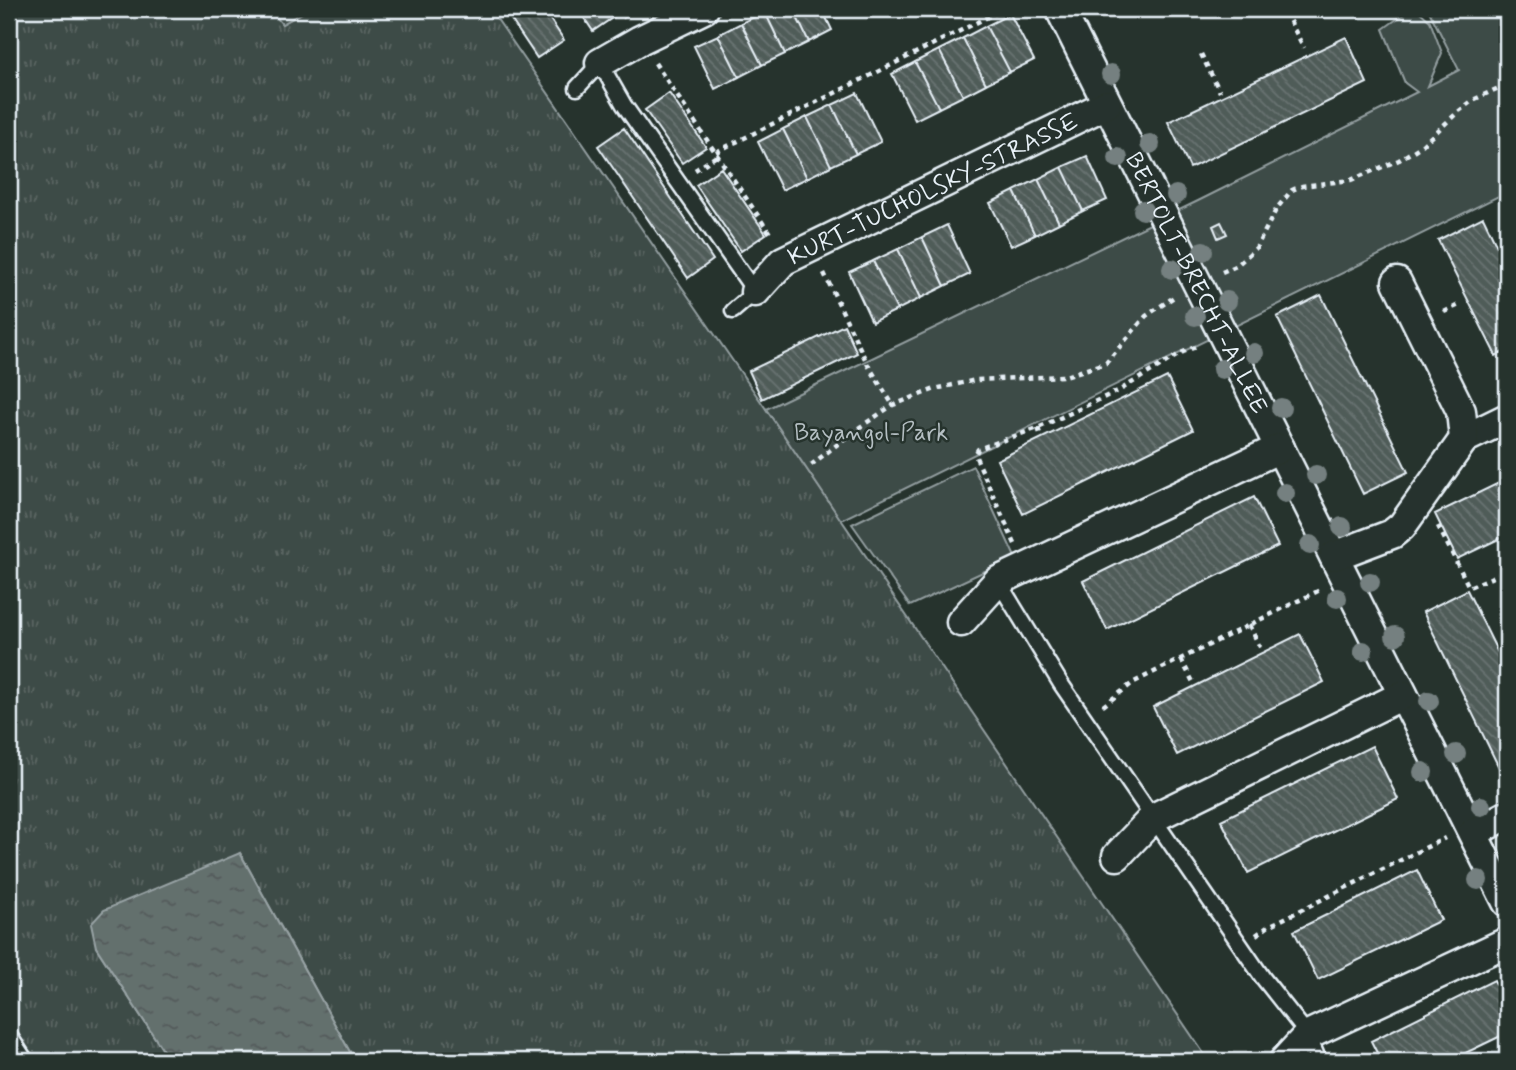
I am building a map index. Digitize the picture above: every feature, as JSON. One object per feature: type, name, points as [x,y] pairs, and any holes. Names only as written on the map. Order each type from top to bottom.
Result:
[{"type":"street","points":[[600,63],[704,9]]},
{"type":"street","name":"BERTOLT-BRECHT-ALLEE","points":[[1060,9],[1403,695],[1459,835],[1507,902]]},
{"type":"street","name":"KURT-TUCHOLSKY-STRASSE","points":[[755,292],[783,261],[1107,104]]},
{"type":"street","points":[[1397,282],[1461,411],[1464,439]]},
{"type":"street","points":[[1334,556],[1392,534],[1402,526],[1464,439],[1507,418]]},
{"type":"street","points":[[961,622],[998,581],[1280,448]]},
{"type":"street","points":[[1117,856],[1153,818],[1403,695]]},
{"type":"street","points":[[1459,835],[1507,816]]},
{"type":"street","points":[[1284,1061],[1308,1035],[1507,942]]},
{"type":"lane","points":[[577,88],[600,63],[632,116],[755,292]]},
{"type":"lane","name":"KURT-TUCHOLSKY-STRASSE","points":[[733,311],[755,292]]},
{"type":"lane","points":[[998,581],[1061,684],[1263,978],[1308,1035],[1319,1061]]},
{"type":"lane","points":[[9,1035],[26,1061]]},
{"type":"path","points":[[619,9],[716,152],[800,253],[893,405]]},
{"type":"path","points":[[716,152],[1004,9]]},
{"type":"path","points":[[1498,9],[1507,16]]},
{"type":"path","points":[[1285,12],[1304,48]]},
{"type":"path","points":[[1201,54],[1220,92]]},
{"type":"path","points":[[1026,568],[975,455],[978,449],[1038,428],[1119,390],[1183,352],[1202,345]]},
{"type":"path","points":[[1119,390],[1122,396]]},
{"type":"path","points":[[1038,428],[1041,436]]},
{"type":"path","points":[[1416,506],[1437,525],[1469,587],[1507,571]]},
{"type":"path","points":[[1085,719],[1134,682],[1323,588]]},
{"type":"path","points":[[1249,625],[1261,649]]},
{"type":"path","points":[[1181,659],[1193,682]]},
{"type":"path","points":[[1241,945],[1269,926],[1459,835]]},
{"type":"green space","points":[[9,9],[270,9],[282,24],[309,9],[490,9],[766,409],[1209,1061],[355,1061],[240,853],[96,947],[170,1061],[9,1061]]},
{"type":"green space","points":[[270,9],[309,9],[282,24]]},
{"type":"green space","name":"Bayangol-Park","points":[[1411,9],[1417,9],[1430,21],[1442,53],[1428,86],[1459,70],[1428,9],[1507,9],[1507,192],[841,520],[766,409],[1198,201],[1417,92],[1405,83],[1383,29]]},
{"type":"green space","points":[[973,466],[1015,557],[910,606],[852,524]]},
{"type":"water","points":[[240,853],[355,1061],[170,1061],[96,947],[91,924],[104,910]]},
{"type":"building","points":[[504,9],[543,9],[564,40],[537,58]]},
{"type":"building","points":[[578,9],[614,9],[618,14],[593,31]]},
{"type":"building","points":[[770,9],[793,9],[809,42],[785,54],[765,12]]},
{"type":"building","points":[[793,9],[822,9],[832,30],[809,42]]},
{"type":"building","points":[[765,12],[785,54],[762,65],[741,23]]},
{"type":"building","points":[[1010,14],[1034,60],[1010,72],[986,26]]},
{"type":"building","points":[[741,23],[762,65],[739,77],[718,35]]},
{"type":"building","points":[[986,26],[1010,72],[986,84],[963,38]]},
{"type":"building","points":[[718,35],[739,77],[715,89],[694,46]]},
{"type":"building","points":[[1346,37],[1367,83],[1190,168],[1168,122]]},
{"type":"building","points":[[963,38],[986,84],[963,96],[939,50]]},
{"type":"building","points":[[939,50],[963,96],[939,108],[915,62]]},
{"type":"building","points":[[915,62],[939,108],[915,120],[892,74]]},
{"type":"building","points":[[669,93],[706,147],[682,163],[645,110]]},
{"type":"building","points":[[857,93],[881,142],[856,154],[832,105]]},
{"type":"building","points":[[832,105],[856,154],[831,166],[807,117]]},
{"type":"building","points":[[807,117],[831,166],[807,178],[783,129]]},
{"type":"building","points":[[624,128],[713,260],[688,278],[598,146]]},
{"type":"building","points":[[783,129],[807,178],[782,190],[758,142]]},
{"type":"building","points":[[1087,156],[1107,200],[1083,211],[1062,167]]},
{"type":"building","points":[[1062,167],[1083,211],[1059,223],[1038,179]]},
{"type":"building","points":[[721,168],[766,234],[741,251],[696,185]]},
{"type":"building","points":[[1038,179],[1059,223],[1035,235],[1014,191]]},
{"type":"building","points":[[1014,191],[1035,235],[1011,246],[990,203]]},
{"type":"building","points":[[1483,217],[1507,267],[1507,350],[1496,356],[1438,240]]},
{"type":"building","points":[[1221,222],[1227,234],[1218,238],[1213,226]]},
{"type":"building","points":[[947,225],[970,274],[945,286],[922,237]]},
{"type":"building","points":[[922,237],[945,286],[921,298],[898,249]]},
{"type":"building","points":[[898,249],[921,298],[897,310],[873,261]]},
{"type":"building","points":[[873,261],[897,310],[872,322],[849,272]]},
{"type":"building","points":[[1321,295],[1408,472],[1363,494],[1277,317]]},
{"type":"building","points":[[844,325],[857,353],[762,399],[749,371]]},
{"type":"building","points":[[1167,377],[1193,430],[1023,514],[997,460]]},
{"type":"building","points":[[1507,479],[1507,535],[1457,559],[1435,514]]},
{"type":"building","points":[[1254,497],[1278,546],[1107,630],[1083,581]]},
{"type":"building","points":[[1467,590],[1507,671],[1507,784],[1423,612]]},
{"type":"building","points":[[1300,634],[1324,682],[1177,755],[1153,707]]},
{"type":"building","points":[[1372,746],[1398,799],[1248,873],[1221,820]]},
{"type":"building","points":[[1417,870],[1441,920],[1318,980],[1294,931]]},
{"type":"building","points":[[1494,980],[1507,1006],[1507,1033],[1449,1061],[1381,1061],[1371,1041]]}]
